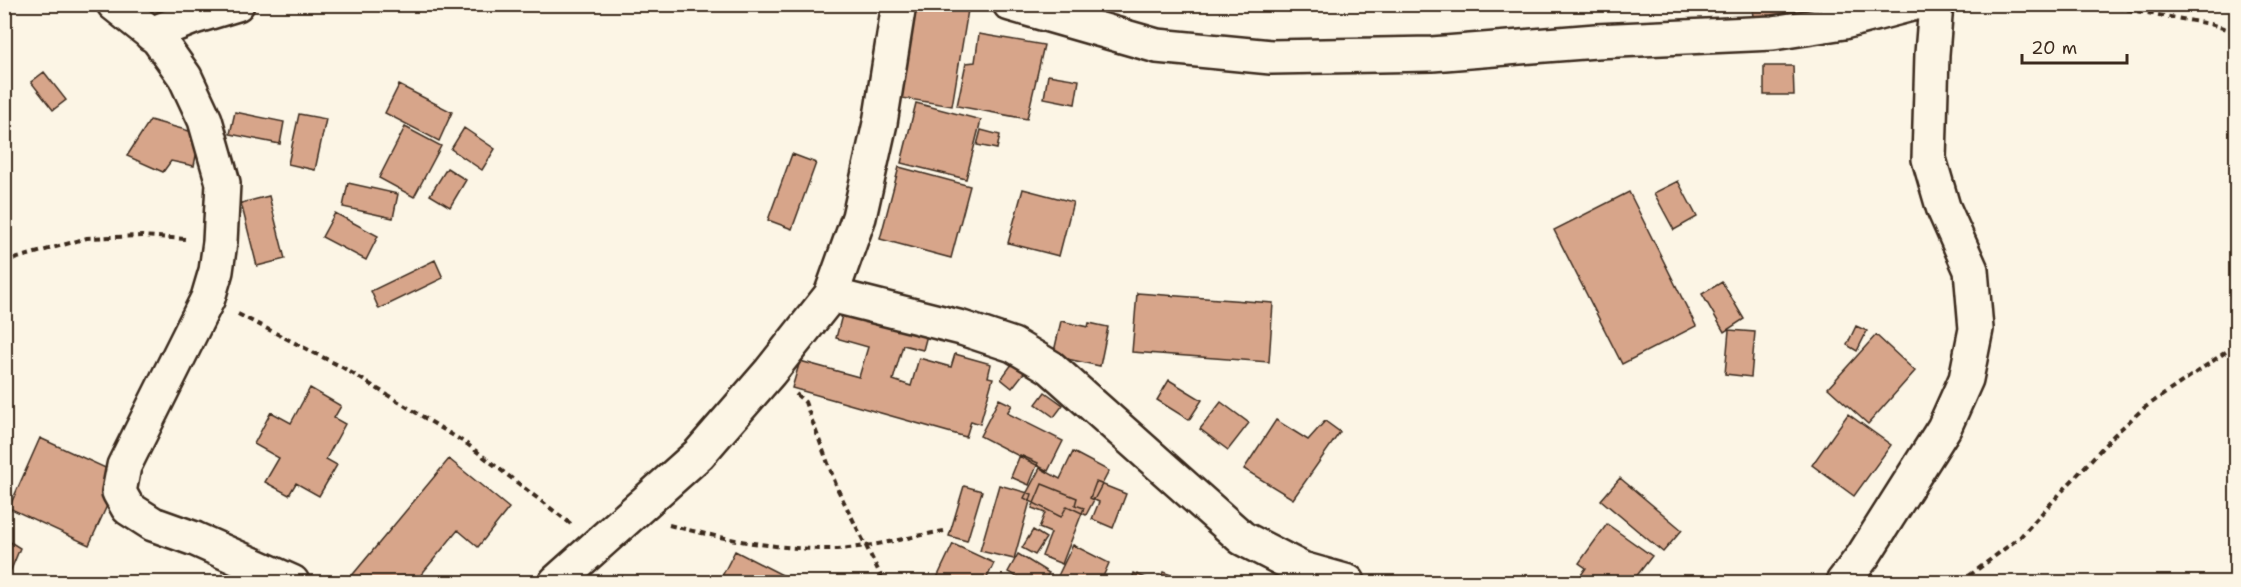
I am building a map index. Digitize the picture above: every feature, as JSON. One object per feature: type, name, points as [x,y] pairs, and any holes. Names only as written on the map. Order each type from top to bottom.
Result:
[{"type":"street","points":[[114,4],[158,39],[185,77],[205,120],[223,183],[220,242],[216,271],[208,298],[184,351],[124,466],[119,492],[128,508],[153,524],[195,539],[292,582]]},
{"type":"street","points":[[151,34],[194,17],[237,4]]},
{"type":"street","points":[[556,582],[699,454],[770,372],[831,295],[859,217],[880,123],[899,4]]},
{"type":"street","points":[[1010,4],[1157,46],[1271,57],[1432,54],[1596,41],[1773,33],[1844,22],[1912,4]]},
{"type":"street","points":[[1843,582],[1863,556],[1944,428],[1966,380],[1976,329],[1971,270],[1943,207],[1929,159],[1936,4]]},
{"type":"street","points":[[831,295],[963,328],[1013,345],[1050,367],[1242,538],[1302,570],[1348,582]]},
{"type":"path","points":[[2096,4],[2210,24],[2236,32]]},
{"type":"path","points":[[4,262],[87,238],[142,236],[220,242]]},
{"type":"path","points":[[208,298],[342,367],[467,444],[598,544]]},
{"type":"path","points":[[1961,582],[2020,537],[2114,435],[2144,408],[2236,345]]},
{"type":"path","points":[[770,372],[805,402],[838,489],[884,582]]},
{"type":"path","points":[[630,516],[720,538],[777,547],[835,549],[944,531]]},
{"type":"building","points":[[911,4],[935,4],[968,10],[952,106],[896,97]]},
{"type":"building","points":[[1752,4],[1788,4],[1789,16],[1753,18]]},
{"type":"building","points":[[979,34],[1044,45],[1027,119],[957,106],[966,63],[975,62]]},
{"type":"building","points":[[1764,66],[1793,66],[1794,95],[1764,95]]},
{"type":"building","points":[[44,72],[66,100],[53,110],[31,82]]},
{"type":"building","points":[[1048,75],[1079,80],[1075,104],[1044,98]]},
{"type":"building","points":[[399,85],[452,112],[439,141],[385,113]]},
{"type":"building","points":[[916,103],[981,120],[966,179],[901,163]]},
{"type":"building","points":[[235,112],[284,122],[280,144],[230,134]]},
{"type":"building","points":[[299,114],[326,119],[315,170],[288,164]]},
{"type":"building","points":[[150,120],[200,134],[194,166],[171,161],[163,172],[127,156]]},
{"type":"building","points":[[405,127],[441,146],[414,197],[379,178]]},
{"type":"building","points":[[464,128],[495,149],[482,170],[451,149]]},
{"type":"building","points":[[981,130],[1000,135],[997,149],[977,145]]},
{"type":"building","points":[[792,154],[816,163],[792,229],[768,220]]},
{"type":"building","points":[[899,167],[970,186],[951,258],[880,239]]},
{"type":"building","points":[[447,168],[466,180],[450,207],[430,195]]},
{"type":"building","points":[[1678,181],[1697,217],[1674,230],[1654,193]]},
{"type":"building","points":[[348,183],[398,194],[393,218],[343,207]]},
{"type":"building","points":[[1023,189],[1073,202],[1059,256],[1008,243]]},
{"type":"building","points":[[1629,192],[1696,326],[1622,364],[1554,230]]},
{"type":"building","points":[[269,196],[285,259],[257,266],[241,203]]},
{"type":"building","points":[[335,213],[378,236],[366,260],[322,237]]},
{"type":"building","points":[[435,260],[443,278],[379,309],[371,291]]},
{"type":"building","points":[[1722,282],[1744,319],[1724,332],[1702,294]]},
{"type":"building","points":[[1137,293],[1273,303],[1269,362],[1132,352]]},
{"type":"building","points":[[846,300],[930,324],[923,350],[903,345],[893,380],[911,386],[919,358],[951,367],[955,354],[991,364],[988,377],[993,378],[980,424],[971,421],[966,437],[792,388],[800,361],[859,377],[868,347],[836,338]]},
{"type":"building","points":[[1061,321],[1088,327],[1089,323],[1108,327],[1100,366],[1053,356]]},
{"type":"building","points":[[1856,326],[1867,331],[1857,351],[1847,345]]},
{"type":"building","points":[[1729,330],[1755,332],[1751,377],[1725,374]]},
{"type":"building","points":[[1876,335],[1915,371],[1868,424],[1828,388]]},
{"type":"building","points":[[1015,360],[1027,369],[1012,388],[1001,379]]},
{"type":"building","points":[[1169,380],[1202,400],[1189,420],[1157,400]]},
{"type":"building","points":[[310,388],[341,406],[334,418],[345,424],[326,459],[337,465],[319,496],[296,483],[289,495],[265,482],[279,458],[254,444],[271,412],[291,423]]},
{"type":"building","points":[[1045,392],[1063,405],[1054,417],[1036,404]]},
{"type":"building","points":[[999,399],[1012,405],[1007,413],[1063,441],[1048,471],[980,436]]},
{"type":"building","points":[[1221,402],[1249,423],[1228,450],[1200,429]]},
{"type":"building","points":[[1848,414],[1891,445],[1854,496],[1812,465]]},
{"type":"building","points":[[1276,420],[1308,440],[1325,421],[1340,432],[1293,499],[1244,469]]},
{"type":"building","points":[[40,438],[121,475],[89,545],[9,508]]},
{"type":"building","points":[[1073,452],[1109,471],[1086,515],[1067,506],[1061,517],[1024,498],[1040,468],[1060,479]]},
{"type":"building","points":[[1020,455],[1038,463],[1029,485],[1011,477]]},
{"type":"building","points":[[449,459],[509,508],[478,547],[458,530],[415,582],[355,582],[350,578]]},
{"type":"building","points":[[1620,478],[1682,530],[1663,552],[1601,500]]},
{"type":"building","points":[[1096,482],[1126,494],[1113,528],[1092,519],[1099,502],[1090,498]]},
{"type":"building","points":[[1042,484],[1077,498],[1075,505],[1084,508],[1062,564],[1042,556],[1051,533],[1039,528],[1045,513],[1032,508]]},
{"type":"building","points":[[999,485],[1032,494],[1014,559],[980,551]]},
{"type":"building","points":[[964,486],[982,491],[967,541],[949,536]]},
{"type":"building","points":[[1607,524],[1652,556],[1632,582],[1592,582],[1581,575],[1586,568],[1579,563]]},
{"type":"building","points":[[1033,530],[1046,538],[1035,555],[1022,548]]},
{"type":"building","points":[[4,538],[20,548],[6,582],[4,582]]},
{"type":"building","points":[[953,544],[994,563],[985,582],[935,582]]},
{"type":"building","points":[[1073,545],[1109,563],[1102,579],[1110,582],[1055,582]]},
{"type":"building","points":[[735,551],[796,582],[719,582]]},
{"type":"building","points":[[1018,554],[1049,573],[1043,582],[1026,582],[1008,572]]},
{"type":"building","points":[[1163,572],[1189,582],[1159,582]]},
{"type":"building","points":[[1134,573],[1155,582],[1131,582]]},
{"type":"building","points":[[1677,576],[1686,582],[1672,582]]}]
